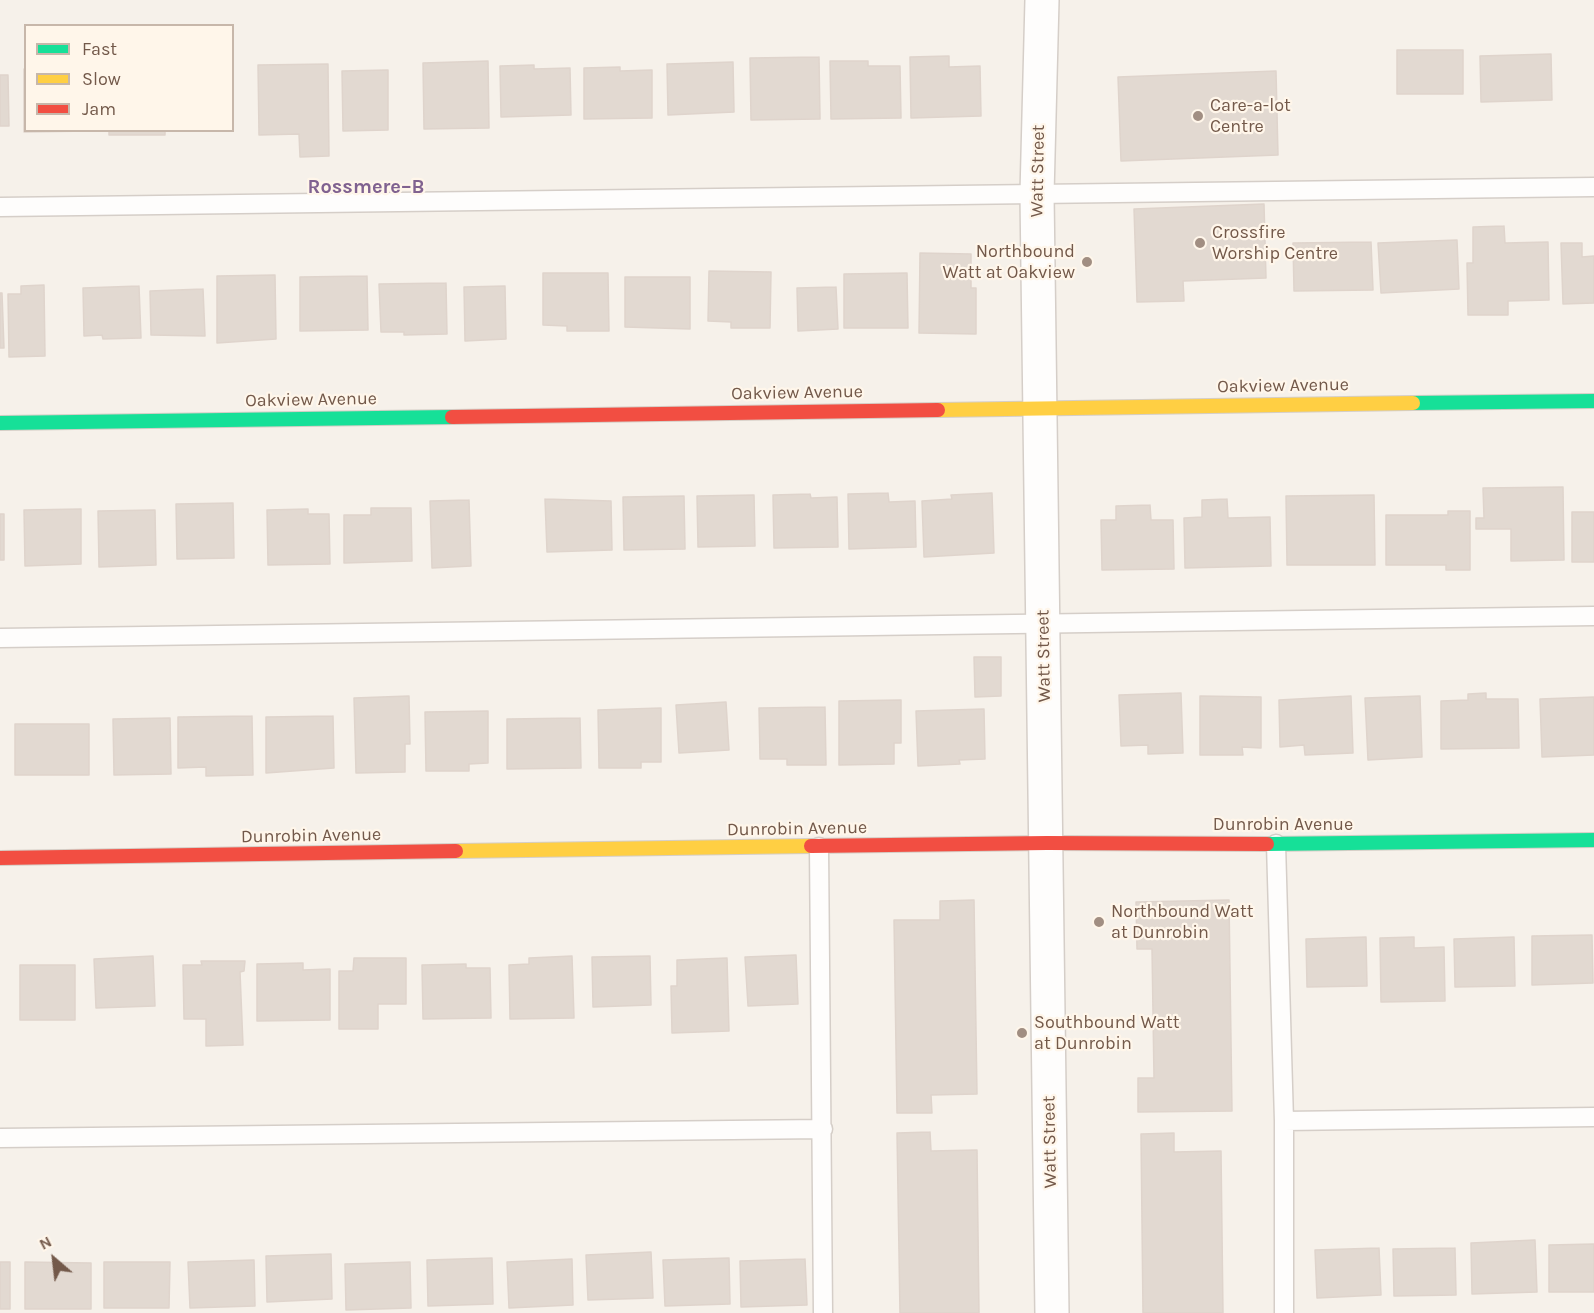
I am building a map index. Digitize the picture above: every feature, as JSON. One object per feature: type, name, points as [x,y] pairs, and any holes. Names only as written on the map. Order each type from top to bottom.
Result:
[{"type":"street","name":"Watt Street","points":[[1042,0],[1037,194],[1052,1313]]},
{"type":"street","name":"Oakview Avenue","points":[[0,423],[1594,401]]},
{"type":"street","name":"Dunrobin Avenue","points":[[0,858],[1047,843],[1276,844],[1594,840]]},
{"type":"lane","points":[[0,207],[1594,187]]},
{"type":"lane","points":[[0,638],[1594,616]]},
{"type":"lane","points":[[1276,844],[1284,1121],[1284,1313]]},
{"type":"lane","points":[[819,847],[823,1313]]},
{"type":"lane","points":[[1284,1121],[1594,1117]]},
{"type":"lane","points":[[0,1138],[822,1129]]},
{"type":"building","points":[[1397,50],[1463,50],[1463,94],[1397,94]]},
{"type":"building","points":[[1551,54],[1552,100],[1481,102],[1480,56]]},
{"type":"building","points":[[949,56],[949,67],[980,66],[981,116],[911,118],[910,57]]},
{"type":"building","points":[[819,57],[820,119],[751,120],[750,58]]},
{"type":"building","points":[[488,61],[489,128],[424,129],[423,63]]},
{"type":"building","points":[[830,61],[868,61],[868,66],[900,66],[901,118],[831,119]]},
{"type":"building","points":[[733,62],[734,112],[668,115],[667,64]]},
{"type":"building","points":[[328,64],[329,156],[300,157],[299,134],[259,135],[258,65]]},
{"type":"building","points":[[534,65],[534,69],[570,68],[571,115],[501,117],[500,66]]},
{"type":"building","points":[[620,67],[620,71],[652,70],[652,118],[584,119],[584,68]]},
{"type":"building","points":[[388,70],[388,130],[343,131],[342,71]]},
{"type":"building","name":"Care-a-lot Centre","points":[[1276,71],[1278,155],[1121,161],[1118,77]]},
{"type":"building","points":[[0,75],[8,75],[9,126],[0,126]]},
{"type":"building","points":[[109,132],[165,132],[165,135],[109,135]]},
{"type":"building","name":"Crossfire Worship Centre","points":[[1264,204],[1266,278],[1183,281],[1184,301],[1137,302],[1134,209]]},
{"type":"building","points":[[1504,226],[1505,243],[1548,242],[1549,300],[1508,301],[1508,315],[1468,315],[1467,263],[1473,263],[1473,227]]},
{"type":"building","points":[[1457,240],[1459,289],[1381,293],[1378,243]]},
{"type":"building","points":[[1371,242],[1373,290],[1294,291],[1293,243]]},
{"type":"building","points":[[1561,243],[1582,243],[1582,257],[1594,256],[1594,303],[1563,304]]},
{"type":"building","points":[[920,253],[971,254],[971,288],[976,288],[976,334],[919,333]]},
{"type":"building","points":[[709,271],[771,272],[770,328],[731,328],[731,322],[708,321]]},
{"type":"building","points":[[543,273],[608,273],[609,331],[567,331],[567,326],[543,325]]},
{"type":"building","points":[[907,273],[908,328],[844,328],[844,274]]},
{"type":"building","points":[[275,275],[276,339],[217,343],[217,276]]},
{"type":"building","points":[[367,276],[368,330],[300,331],[300,277]]},
{"type":"building","points":[[625,277],[690,277],[690,329],[625,327]]},
{"type":"building","points":[[446,283],[447,334],[404,335],[404,332],[381,332],[379,284]]},
{"type":"building","points":[[44,285],[45,356],[9,357],[8,294],[21,294],[21,286]]},
{"type":"building","points":[[139,286],[141,338],[103,339],[102,335],[84,336],[83,288]]},
{"type":"building","points":[[505,286],[506,339],[465,341],[464,287]]},
{"type":"building","points":[[836,287],[838,329],[798,331],[797,288]]},
{"type":"building","points":[[203,289],[205,336],[151,335],[150,291]]},
{"type":"building","points":[[0,293],[2,293],[4,348],[0,348]]},
{"type":"building","points":[[1563,487],[1564,560],[1511,561],[1511,529],[1476,529],[1476,518],[1484,518],[1483,488]]},
{"type":"building","points":[[888,493],[889,502],[915,501],[916,547],[849,549],[848,494]]},
{"type":"building","points":[[992,493],[994,553],[924,557],[922,501],[952,499],[951,495]]},
{"type":"building","points":[[810,494],[811,498],[837,497],[838,547],[774,548],[773,495]]},
{"type":"building","points":[[754,495],[755,546],[698,547],[697,496]]},
{"type":"building","points":[[1374,495],[1375,565],[1287,565],[1286,496]]},
{"type":"building","points":[[684,496],[685,549],[624,550],[623,497]]},
{"type":"building","points":[[545,499],[611,501],[612,550],[547,552]]},
{"type":"building","points":[[1227,499],[1228,518],[1270,517],[1271,566],[1185,568],[1184,518],[1202,517],[1202,500]]},
{"type":"building","points":[[469,500],[471,566],[432,568],[430,501]]},
{"type":"building","points":[[233,503],[234,558],[177,559],[176,504]]},
{"type":"building","points":[[1150,505],[1151,520],[1173,520],[1174,569],[1102,570],[1101,520],[1116,520],[1116,506]]},
{"type":"building","points":[[371,508],[411,508],[412,561],[344,563],[344,515],[371,515]]},
{"type":"building","points":[[81,509],[81,564],[25,566],[24,510]]},
{"type":"building","points":[[308,509],[308,514],[329,514],[330,564],[268,565],[267,510]]},
{"type":"building","points":[[155,510],[156,565],[99,567],[98,511]]},
{"type":"building","points":[[1448,511],[1470,511],[1470,570],[1446,570],[1446,565],[1386,565],[1386,515],[1448,515]]},
{"type":"building","points":[[1572,512],[1594,512],[1594,562],[1572,562]]},
{"type":"building","points":[[0,514],[4,514],[4,560],[0,560]]},
{"type":"building","points":[[974,657],[1001,657],[1001,696],[975,697]]},
{"type":"building","points":[[1181,693],[1183,753],[1148,754],[1148,745],[1121,746],[1119,695]]},
{"type":"building","points":[[1486,693],[1486,699],[1518,699],[1519,748],[1441,749],[1441,701],[1468,700],[1468,694]]},
{"type":"building","points":[[409,696],[410,744],[405,744],[405,772],[356,773],[354,698]]},
{"type":"building","points":[[1200,696],[1261,697],[1261,748],[1242,747],[1243,755],[1200,755]]},
{"type":"building","points":[[1351,696],[1353,753],[1305,755],[1304,745],[1280,747],[1279,700]]},
{"type":"building","points":[[1420,696],[1422,757],[1368,760],[1365,698]]},
{"type":"building","points":[[1594,697],[1594,755],[1542,757],[1540,699]]},
{"type":"building","points":[[901,700],[901,743],[894,743],[894,764],[839,765],[839,701]]},
{"type":"building","points":[[726,702],[729,750],[679,753],[676,705]]},
{"type":"building","points":[[825,707],[826,765],[787,765],[787,759],[760,759],[759,708]]},
{"type":"building","points":[[661,708],[661,762],[641,762],[641,768],[599,768],[598,710]]},
{"type":"building","points":[[984,709],[985,759],[959,760],[960,764],[918,766],[916,711]]},
{"type":"building","points":[[488,711],[488,763],[469,764],[469,771],[426,771],[425,712]]},
{"type":"building","points":[[252,716],[253,775],[206,776],[206,767],[178,768],[178,717]]},
{"type":"building","points":[[333,716],[334,768],[266,773],[266,717]]},
{"type":"building","points":[[170,718],[171,774],[114,775],[113,719]]},
{"type":"building","points":[[580,718],[581,768],[507,769],[507,719]]},
{"type":"building","points":[[15,724],[89,724],[89,775],[15,775]]},
{"type":"building","points":[[974,900],[977,1094],[931,1095],[932,1113],[897,1113],[894,920],[940,920],[940,901]]},
{"type":"building","points":[[1229,900],[1232,1111],[1138,1112],[1138,1078],[1154,1078],[1152,949],[1137,949],[1136,902]]},
{"type":"building","points":[[1592,935],[1593,983],[1532,985],[1532,936]]},
{"type":"building","points":[[1366,937],[1367,986],[1307,987],[1306,939]]},
{"type":"building","points":[[1414,937],[1414,948],[1444,947],[1445,1001],[1381,1002],[1380,938]]},
{"type":"building","points":[[1514,937],[1515,986],[1455,987],[1454,939]]},
{"type":"building","points":[[796,955],[798,1004],[748,1006],[745,957]]},
{"type":"building","points":[[153,956],[155,1006],[96,1008],[94,959]]},
{"type":"building","points":[[572,956],[574,1018],[510,1019],[509,965],[529,964],[529,958]]},
{"type":"building","points":[[650,956],[651,1005],[593,1007],[592,957]]},
{"type":"building","points":[[354,958],[406,958],[406,1004],[378,1004],[378,1029],[339,1029],[339,971],[353,971]]},
{"type":"building","points":[[727,958],[729,1031],[672,1033],[671,986],[677,986],[677,960]]},
{"type":"building","points":[[201,961],[245,961],[244,971],[240,972],[243,1045],[206,1046],[206,1019],[184,1019],[183,965],[202,965]]},
{"type":"building","points":[[303,963],[303,970],[330,969],[330,1020],[257,1021],[257,964]]},
{"type":"building","points":[[466,964],[466,968],[490,968],[491,1018],[423,1019],[422,965]]},
{"type":"building","points":[[20,965],[75,965],[75,1020],[20,1020]]},
{"type":"building","points":[[930,1132],[931,1151],[977,1150],[979,1313],[900,1313],[897,1133]]},
{"type":"building","points":[[1174,1133],[1174,1152],[1221,1151],[1223,1313],[1143,1313],[1141,1134]]},
{"type":"building","points":[[1535,1240],[1537,1292],[1472,1294],[1471,1243]]},
{"type":"building","points":[[1594,1244],[1594,1292],[1549,1292],[1549,1245]]},
{"type":"building","points":[[1379,1248],[1381,1295],[1317,1298],[1315,1250]]},
{"type":"building","points":[[1455,1248],[1456,1295],[1394,1296],[1393,1249]]},
{"type":"building","points":[[651,1252],[653,1298],[588,1300],[586,1255]]},
{"type":"building","points":[[331,1254],[332,1299],[267,1302],[266,1256]]},
{"type":"building","points":[[492,1258],[493,1304],[428,1306],[427,1260]]},
{"type":"building","points":[[729,1258],[730,1304],[665,1306],[663,1260]]},
{"type":"building","points":[[572,1259],[573,1305],[509,1308],[507,1262]]},
{"type":"building","points":[[805,1259],[807,1305],[741,1307],[740,1261]]},
{"type":"building","points":[[254,1260],[255,1306],[190,1308],[188,1262]]},
{"type":"building","points":[[0,1262],[10,1262],[10,1309],[0,1309]]},
{"type":"building","points":[[25,1262],[91,1263],[91,1309],[25,1309]]},
{"type":"building","points":[[104,1262],[170,1262],[169,1308],[104,1308]]},
{"type":"building","points":[[410,1262],[411,1308],[346,1310],[345,1264]]},
{"type":"traffic: fast","points":[[1413,403],[1594,401]]},
{"type":"traffic: fast","points":[[0,423],[452,417]]},
{"type":"traffic: fast","points":[[1267,844],[1594,840]]},
{"type":"traffic: slow","points":[[938,410],[1413,403]]},
{"type":"traffic: slow","points":[[456,851],[811,846]]},
{"type":"traffic: jam","points":[[452,417],[938,410]]},
{"type":"traffic: jam","points":[[811,846],[1047,843],[1267,844]]},
{"type":"traffic: jam","points":[[0,858],[456,851]]},
{"type":"place","name":"Care-a-lot Centre","points":[[1198,116]]},
{"type":"place","name":"Crossfire Worship Centre","points":[[1200,243]]},
{"type":"place","name":"Northbound Watt at Oakview","points":[[1087,262]]},
{"type":"place","name":"Northbound Watt at Dunrobin","points":[[1099,922]]},
{"type":"place","name":"Southbound Watt at Dunrobin","points":[[1022,1033]]},
{"type":"district","name":"Rossmere–B","points":[[366,187]]}]
